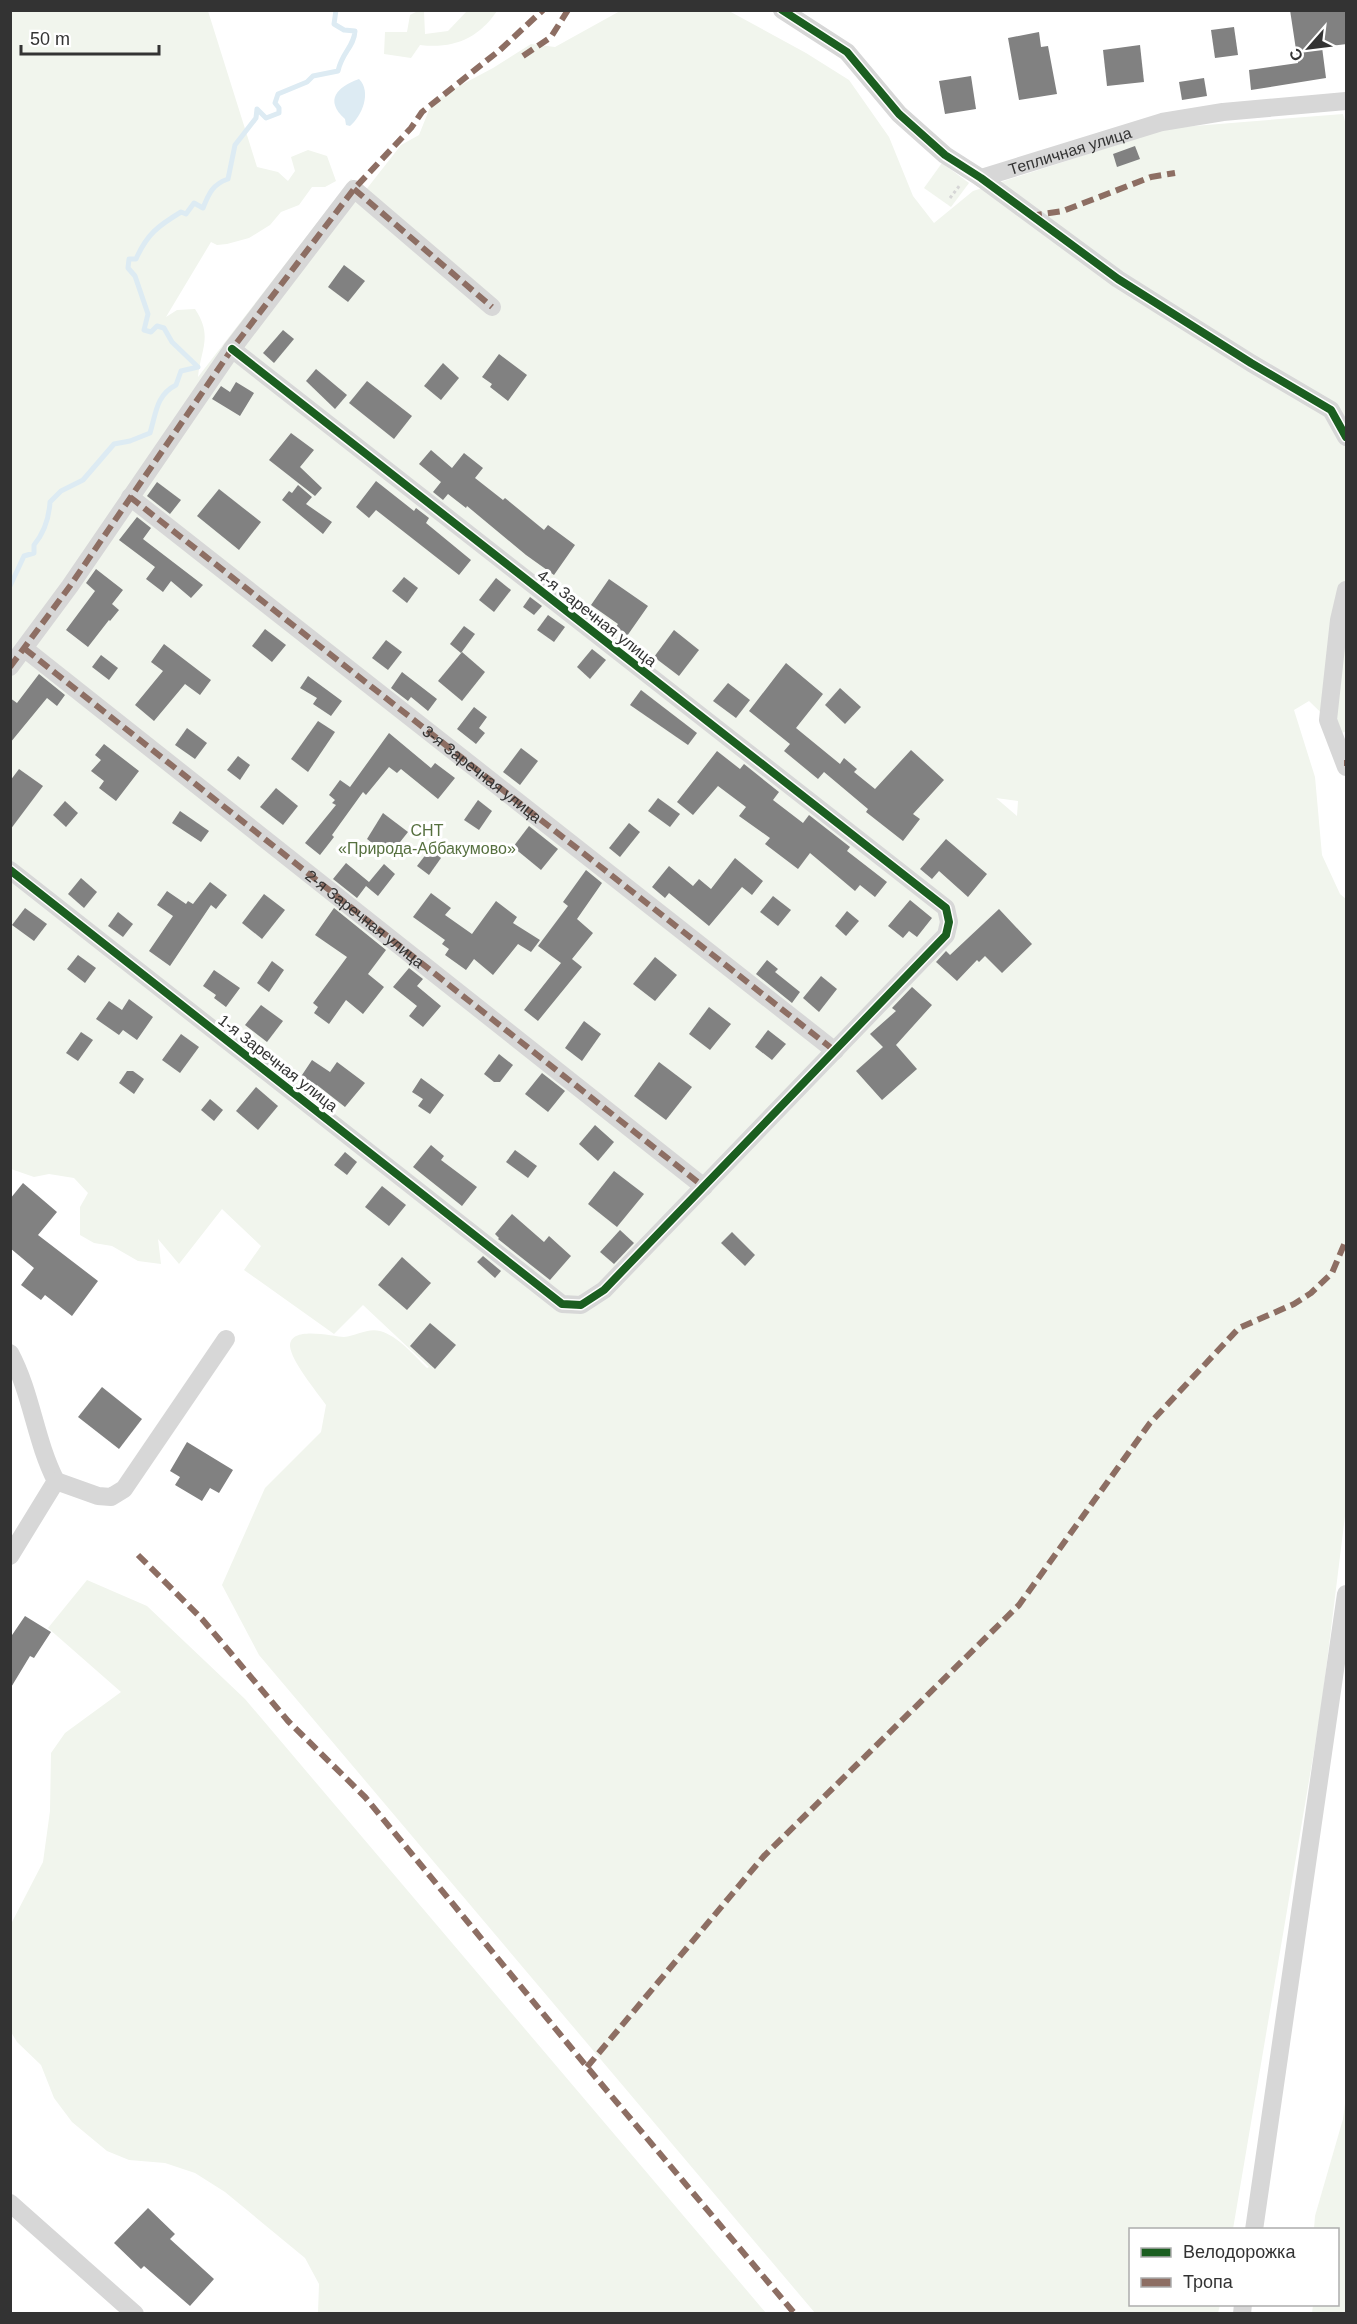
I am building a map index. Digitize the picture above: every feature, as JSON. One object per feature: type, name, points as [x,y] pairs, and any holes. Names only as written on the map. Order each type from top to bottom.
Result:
[{"type":"street","points":[[782,10],[848,52],[899,114],[972,179],[1118,279],[1251,363],[1331,410],[1347,437]]},
{"type":"street","name":"Тепличная улица","points":[[972,179],[1162,122],[1223,112],[1347,102]]},
{"type":"street","points":[[10,667],[25,649],[232,349],[354,189],[492,307]]},
{"type":"street","name":"4-я Заречная улица","points":[[232,349],[946,908]]},
{"type":"street","name":"3-я Заречная улица","points":[[130,497],[835,1052]]},
{"type":"street","points":[[1347,590],[1339,620],[1328,720],[1347,767]]},
{"type":"street","name":"2-я Заречная улица","points":[[25,649],[704,1187]]},
{"type":"street","name":"1-я Заречная улица","points":[[10,870],[562,1304],[581,1305],[604,1290],[946,935],[949,922],[946,908]]},
{"type":"street","points":[[10,1353],[21,1372],[45,1459],[56,1481],[98,1496],[111,1497],[124,1489],[226,1339]]},
{"type":"street","points":[[10,1556],[56,1481]]},
{"type":"street","points":[[1254,2228],[1347,1594]]},
{"type":"street","points":[[10,2203],[135,2313]]},
{"type":"path","points":[[950,198],[972,179]]},
{"type":"green space","name":"СНТ «Природа-Аббакумово»","points":[[10,11],[208,11],[257,167],[278,172],[288,181],[295,171],[291,157],[308,150],[327,156],[336,181],[325,187],[312,187],[299,205],[281,212],[270,225],[249,238],[227,244],[217,245],[211,242],[166,317],[177,310],[195,309],[200,318],[205,335],[198,377],[351,179],[365,191],[401,145],[419,135],[431,105],[446,93],[493,68],[531,44],[555,47],[620,11],[729,11],[806,53],[849,80],[889,137],[913,196],[934,223],[973,191],[1169,128],[1343,114],[1346,125],[1346,731],[1342,733],[1309,701],[1294,710],[1315,777],[1322,855],[1340,894],[1346,899],[1346,1508],[1321,1710],[1233,2228],[1129,2228],[1129,2306],[1220,2306],[1218,2313],[815,2313],[259,1655],[222,1585],[265,1488],[321,1432],[326,1405],[295,1360],[290,1346],[292,1340],[304,1334],[344,1337],[380,1331],[399,1341],[427,1368],[429,1367],[363,1305],[334,1334],[244,1270],[261,1246],[222,1209],[179,1264],[158,1239],[161,1264],[138,1261],[112,1246],[94,1243],[80,1235],[80,1207],[88,1193],[74,1178],[49,1174],[34,1177],[11,1169]],"holes":[[[996,798],[1018,801],[1017,816]]]},
{"type":"green space","points":[[424,11],[425,34],[448,31],[467,11],[497,11],[482,29],[464,40],[443,45],[420,45],[411,58],[384,54],[385,32],[407,32],[410,15]]},
{"type":"green space","points":[[942,163],[969,183],[951,207],[924,188]]},
{"type":"green space","points":[[87,1580],[147,1606],[245,1699],[766,2313],[318,2313],[319,2284],[305,2258],[225,2192],[195,2173],[165,2163],[129,2160],[107,2151],[72,2122],[54,2098],[41,2065],[17,2042],[11,2032],[11,1924],[43,1862],[50,1811],[51,1753],[65,1733],[121,1692],[48,1628]]},
{"type":"green space","points":[[1346,2096],[1346,2313],[1312,2313],[1313,2306],[1339,2306],[1339,2228],[1314,2228],[1315,2216],[1343,2119]]},
{"type":"shaded area","points":[[359,79],[365,90],[364,104],[350,126],[346,125],[334,100],[339,90]]},
{"type":"building","points":[[1290,10],[1347,10],[1347,44],[1322,47],[1326,78],[1251,90],[1249,70],[1298,63]]},
{"type":"building","points":[[1234,27],[1238,55],[1215,58],[1211,30]]},
{"type":"building","points":[[1039,32],[1041,47],[1048,46],[1057,94],[1019,100],[1008,38]]},
{"type":"building","points":[[1140,45],[1144,82],[1107,86],[1103,50]]},
{"type":"building","points":[[971,76],[976,109],[945,114],[939,81]]},
{"type":"building","points":[[1204,78],[1207,96],[1182,100],[1179,82]]},
{"type":"building","points":[[1135,146],[1140,159],[1117,167],[1113,154]]},
{"type":"building","points":[[344,265],[365,281],[348,302],[328,287]]},
{"type":"building","points":[[283,330],[294,339],[274,363],[263,353]]},
{"type":"building","points":[[499,354],[527,375],[508,401],[490,387],[492,384],[482,377]]},
{"type":"building","points":[[443,363],[459,378],[441,400],[424,386]]},
{"type":"building","points":[[316,369],[347,395],[335,409],[306,381]]},
{"type":"building","points":[[367,381],[412,416],[394,439],[349,403]]},
{"type":"building","points":[[236,382],[254,393],[240,416],[212,399],[221,386],[230,392]]},
{"type":"building","points":[[291,433],[314,450],[300,467],[322,488],[315,496],[269,460]]},
{"type":"building","points":[[431,450],[452,468],[464,453],[483,468],[475,478],[503,500],[505,498],[544,530],[548,525],[575,545],[554,575],[467,506],[466,508],[448,494],[443,500],[433,492],[441,482],[419,464]]},
{"type":"building","points":[[376,481],[414,511],[416,508],[429,518],[426,523],[471,560],[459,575],[376,510],[369,518],[356,507]]},
{"type":"building","points":[[157,482],[181,500],[170,514],[147,496]]},
{"type":"building","points":[[298,485],[312,497],[306,504],[332,522],[323,534],[282,500]]},
{"type":"building","points":[[219,489],[261,522],[239,550],[197,516]]},
{"type":"building","points":[[137,517],[151,528],[143,539],[203,585],[191,598],[171,581],[163,592],[146,579],[155,567],[119,540]]},
{"type":"building","points":[[96,569],[123,590],[112,604],[119,610],[88,647],[66,630],[95,591],[86,583]]},
{"type":"building","points":[[404,577],[418,588],[407,603],[392,591]]},
{"type":"building","points":[[496,578],[511,590],[494,612],[479,600]]},
{"type":"building","points":[[609,579],[648,606],[627,636],[616,627],[618,624],[591,605]]},
{"type":"building","points":[[530,597],[542,606],[534,615],[523,607]]},
{"type":"building","points":[[548,615],[565,627],[554,642],[537,630]]},
{"type":"building","points":[[464,626],[475,634],[461,653],[450,644]]},
{"type":"building","points":[[265,629],[286,645],[272,662],[252,646]]},
{"type":"building","points":[[674,630],[699,650],[679,676],[654,657]]},
{"type":"building","points":[[386,640],[402,652],[388,670],[372,658]]},
{"type":"building","points":[[164,644],[211,680],[200,695],[185,684],[154,721],[135,705],[163,671],[151,662]]},
{"type":"building","points":[[592,649],[606,660],[590,679],[577,667]]},
{"type":"building","points":[[462,652],[485,672],[462,701],[438,681]]},
{"type":"building","points":[[101,655],[118,668],[109,680],[92,667]]},
{"type":"building","points":[[786,663],[823,694],[796,728],[840,764],[844,758],[857,769],[854,772],[875,789],[911,750],[944,780],[913,814],[920,819],[903,841],[866,812],[868,809],[824,772],[818,779],[784,751],[790,744],[749,711]]},
{"type":"building","points":[[402,672],[437,699],[428,711],[411,697],[408,701],[391,688]]},
{"type":"building","points":[[39,674],[65,695],[57,706],[47,698],[10,743],[10,698],[17,703]]},
{"type":"building","points":[[308,676],[342,701],[331,716],[313,704],[317,698],[300,688]]},
{"type":"building","points":[[728,683],[750,700],[736,718],[713,701]]},
{"type":"building","points":[[840,688],[861,707],[845,724],[825,705]]},
{"type":"building","points":[[641,690],[697,733],[688,745],[630,705]]},
{"type":"building","points":[[474,707],[487,717],[479,728],[485,733],[476,744],[457,729]]},
{"type":"building","points":[[318,721],[335,732],[308,772],[291,759]]},
{"type":"building","points":[[187,728],[207,743],[195,759],[175,745]]},
{"type":"building","points":[[389,733],[431,768],[435,763],[455,778],[438,799],[401,769],[397,773],[389,767],[366,795],[363,792],[320,855],[305,843],[336,805],[332,803],[335,800],[329,795],[340,780],[350,787]]},
{"type":"building","points":[[104,744],[139,771],[116,801],[99,788],[104,781],[91,771],[101,760],[95,755]]},
{"type":"building","points":[[521,748],[538,761],[520,785],[503,772]]},
{"type":"building","points":[[717,751],[740,769],[744,764],[779,792],[773,800],[803,823],[809,815],[850,847],[847,851],[887,882],[875,897],[860,885],[855,891],[810,853],[798,869],[765,844],[770,838],[739,816],[746,807],[718,786],[693,815],[677,802]]},
{"type":"building","points":[[238,756],[250,765],[240,780],[227,770]]},
{"type":"building","points":[[19,769],[43,786],[10,830],[10,781]]},
{"type":"building","points":[[276,788],[298,806],[283,825],[260,807]]},
{"type":"building","points":[[658,798],[680,814],[670,827],[648,811]]},
{"type":"building","points":[[478,800],[492,811],[479,830],[464,820]]},
{"type":"building","points":[[65,801],[78,813],[66,827],[53,815]]},
{"type":"building","points":[[180,811],[209,831],[201,842],[172,823]]},
{"type":"building","points":[[383,813],[408,832],[389,856],[367,839]]},
{"type":"building","points":[[629,823],[640,832],[620,857],[609,848]]},
{"type":"building","points":[[529,826],[558,849],[541,870],[513,847]]},
{"type":"building","points":[[946,839],[987,874],[968,897],[939,871],[932,879],[920,869]]},
{"type":"building","points":[[430,849],[441,858],[429,875],[417,866]]},
{"type":"building","points":[[735,858],[763,881],[752,895],[742,887],[709,926],[669,893],[665,898],[652,887],[669,866],[693,886],[699,879],[711,889]]},
{"type":"building","points":[[346,863],[369,882],[384,864],[395,874],[378,896],[366,886],[357,898],[333,879]]},
{"type":"building","points":[[586,870],[602,883],[577,919],[593,933],[572,959],[582,967],[538,1021],[524,1010],[561,963],[538,946],[568,906],[563,902]]},
{"type":"building","points":[[81,878],[97,892],[84,908],[68,894]]},
{"type":"building","points":[[210,882],[227,895],[216,909],[211,905],[170,966],[149,951],[173,916],[157,905],[167,891],[186,904],[188,901],[193,904]]},
{"type":"building","points":[[431,893],[451,908],[445,915],[472,934],[496,901],[517,917],[513,923],[540,940],[531,952],[518,944],[493,975],[474,959],[466,970],[445,955],[449,949],[442,944],[445,940],[413,917]]},
{"type":"building","points":[[264,894],[285,910],[262,939],[242,923]]},
{"type":"building","points":[[773,896],[791,910],[778,926],[760,912]]},
{"type":"building","points":[[910,900],[932,918],[917,937],[909,931],[903,938],[888,926]]},
{"type":"building","points":[[25,908],[47,924],[34,941],[12,925]]},
{"type":"building","points":[[334,908],[386,950],[368,974],[384,987],[363,1014],[346,1000],[329,1024],[314,1013],[318,1007],[313,1003],[347,957],[315,935]]},
{"type":"building","points":[[999,909],[1032,944],[1002,973],[985,956],[979,962],[977,960],[957,981],[936,962],[946,951],[950,955]]},
{"type":"building","points":[[847,911],[859,921],[846,936],[835,926]]},
{"type":"building","points":[[118,912],[133,924],[123,937],[108,926]]},
{"type":"building","points":[[78,955],[96,968],[85,983],[67,969]]},
{"type":"building","points":[[655,957],[677,975],[655,1001],[633,984]]},
{"type":"building","points":[[767,960],[778,969],[775,972],[800,992],[792,1003],[756,974]]},
{"type":"building","points":[[272,961],[284,970],[269,992],[257,983]]},
{"type":"building","points":[[409,968],[423,979],[417,986],[441,1006],[423,1027],[409,1016],[417,1006],[393,987]]},
{"type":"building","points":[[214,970],[240,988],[226,1007],[214,998],[216,995],[203,986]]},
{"type":"building","points":[[821,976],[837,989],[819,1012],[803,998]]},
{"type":"building","points":[[912,987],[932,1005],[896,1045],[917,1069],[882,1100],[856,1071],[883,1047],[870,1034],[896,1011],[892,1008]]},
{"type":"building","points":[[129,999],[153,1017],[137,1040],[123,1030],[119,1035],[96,1019],[109,1001],[122,1010]]},
{"type":"building","points":[[261,1005],[283,1021],[267,1042],[245,1025]]},
{"type":"building","points":[[709,1007],[731,1024],[710,1050],[689,1034]]},
{"type":"building","points":[[584,1021],[601,1034],[582,1061],[565,1048]]},
{"type":"building","points":[[768,1030],[786,1044],[772,1060],[755,1047]]},
{"type":"building","points":[[81,1032],[93,1040],[78,1061],[66,1053]]},
{"type":"building","points":[[181,1034],[199,1047],[180,1073],[162,1060]]},
{"type":"building","points":[[499,1054],[513,1065],[500,1082],[494,1082],[484,1074]]},
{"type":"building","points":[[312,1060],[330,1072],[337,1062],[365,1083],[345,1107],[317,1085],[315,1089],[300,1078]]},
{"type":"building","points":[[659,1062],[692,1087],[666,1120],[634,1096]]},
{"type":"building","points":[[127,1071],[133,1071],[144,1079],[134,1094],[119,1083]]},
{"type":"building","points":[[542,1073],[565,1091],[548,1112],[525,1094]]},
{"type":"building","points":[[421,1078],[444,1095],[430,1114],[418,1106],[423,1099],[412,1092]]},
{"type":"building","points":[[256,1087],[278,1106],[258,1130],[236,1111]]},
{"type":"building","points":[[210,1099],[223,1110],[214,1121],[201,1110]]},
{"type":"building","points":[[595,1125],[614,1142],[598,1161],[579,1144]]},
{"type":"building","points":[[431,1145],[444,1156],[441,1160],[477,1187],[462,1206],[413,1167]]},
{"type":"building","points":[[515,1150],[537,1166],[528,1178],[506,1162]]},
{"type":"building","points":[[345,1152],[357,1162],[347,1175],[334,1165]]},
{"type":"building","points":[[614,1171],[644,1194],[617,1227],[588,1204]]},
{"type":"building","points":[[23,1183],[57,1212],[38,1235],[98,1281],[72,1316],[45,1295],[41,1300],[21,1285],[34,1268],[10,1248],[10,1199]]},
{"type":"building","points":[[382,1186],[406,1205],[389,1226],[365,1207]]},
{"type":"building","points":[[512,1214],[544,1242],[549,1236],[571,1256],[550,1280],[498,1239],[495,1234]]},
{"type":"building","points":[[620,1230],[634,1243],[614,1264],[600,1252]]},
{"type":"building","points":[[732,1232],[755,1255],[745,1266],[721,1243]]},
{"type":"building","points":[[483,1256],[501,1271],[495,1278],[477,1262]]},
{"type":"building","points":[[402,1257],[431,1283],[407,1310],[378,1285]]},
{"type":"building","points":[[430,1323],[456,1345],[435,1369],[410,1346]]},
{"type":"building","points":[[102,1387],[142,1419],[119,1449],[78,1417]]},
{"type":"building","points":[[187,1442],[233,1470],[219,1493],[210,1488],[202,1501],[175,1485],[180,1477],[170,1471]]},
{"type":"building","points":[[25,1616],[51,1632],[34,1658],[30,1656],[10,1689],[10,1638]]},
{"type":"building","points":[[148,2208],[175,2234],[170,2239],[214,2279],[190,2306],[144,2266],[141,2269],[114,2243]]},
{"type":"waterway","points":[[10,586],[24,556],[34,553],[34,545],[43,530],[50,502],[61,491],[83,480],[114,444],[130,441],[150,433],[164,394],[176,385],[181,371],[198,367],[172,342],[164,328],[157,326],[151,332],[144,330],[148,314],[135,276],[128,268],[129,259],[136,259],[149,237],[166,222],[181,212],[186,214],[194,203],[203,208],[212,190],[228,179],[235,145],[256,118],[257,109],[266,118],[279,113],[279,108],[275,103],[278,94],[307,82],[313,76],[338,71],[355,31],[344,30],[334,24],[336,10]]},
{"type":"marked path","points":[[10,667],[70,586],[232,349],[354,189],[411,128],[422,112],[500,50],[543,10]]},
{"type":"marked path","points":[[523,56],[551,37],[568,10]]},
{"type":"marked path","points":[[1030,216],[1063,211],[1151,177],[1175,173]]},
{"type":"marked path","points":[[354,189],[492,307]]},
{"type":"marked path","points":[[130,497],[835,1051]]},
{"type":"marked path","points":[[25,649],[704,1187]]},
{"type":"marked path","points":[[587,2067],[764,1856],[1019,1605],[1150,1423],[1239,1328],[1294,1304],[1311,1293],[1332,1273],[1346,1240]]},
{"type":"marked path","points":[[138,1555],[202,1619],[288,1721],[365,1797],[587,2067],[795,2314]]},
{"type":"cycle path","points":[[782,10],[847,52],[899,114],[945,155],[981,178],[1118,279],[1251,363],[1331,410],[1346,437]]},
{"type":"cycle path","points":[[10,870],[562,1304],[581,1305],[604,1290],[946,935],[949,922],[946,908],[232,349]]}]
